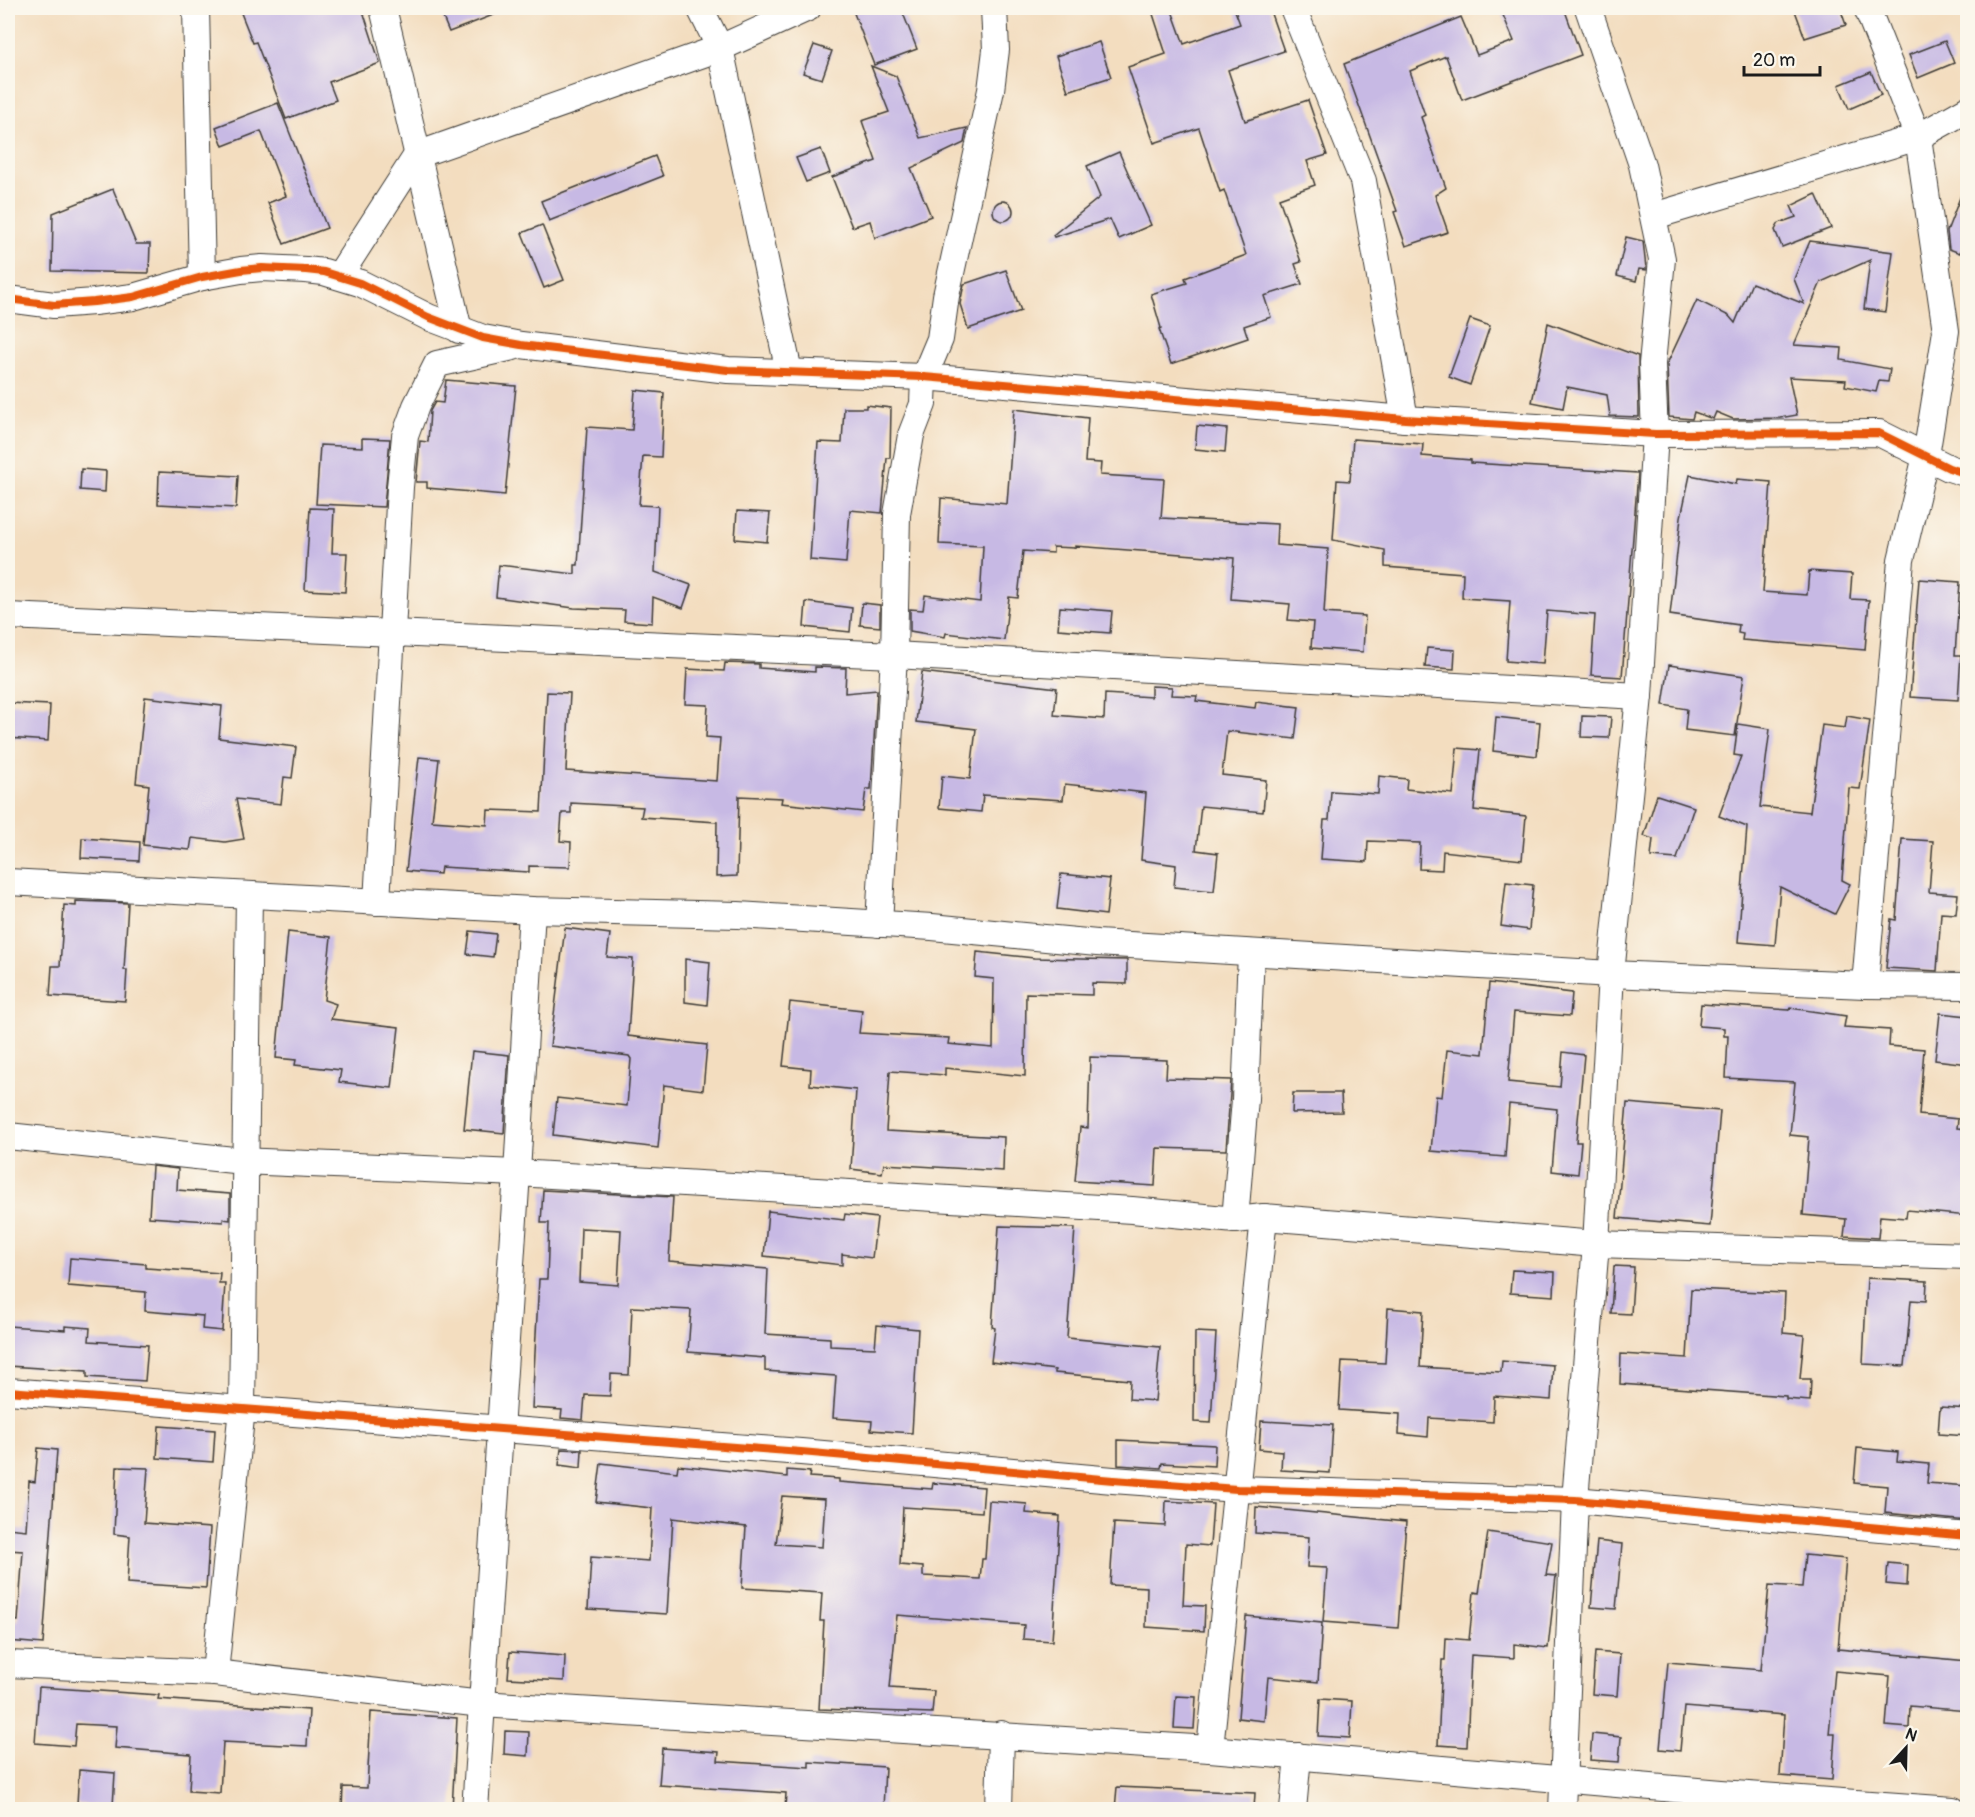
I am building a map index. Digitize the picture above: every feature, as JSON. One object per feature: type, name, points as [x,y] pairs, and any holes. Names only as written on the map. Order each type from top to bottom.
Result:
[{"type":"street","points":[[196,8],[202,277]]},
{"type":"street","points":[[383,8],[459,330]]},
{"type":"street","points":[[700,8],[720,48],[789,372]]},
{"type":"street","points":[[339,276],[417,155],[720,48],[808,8]]},
{"type":"street","points":[[879,924],[894,655],[897,514],[911,435],[924,404],[924,377],[940,339],[946,296],[991,90],[996,50],[994,8]]},
{"type":"street","points":[[1293,8],[1363,181],[1405,419]]},
{"type":"street","points":[[1562,1809],[1575,1500],[1596,1244],[1611,974],[1639,696],[1655,434],[1652,364],[1662,259],[1642,165],[1588,8]]},
{"type":"street","points":[[1865,985],[1901,560],[1957,331],[1918,136],[1867,8]]},
{"type":"street","points":[[1654,216],[1918,136],[1968,109]]},
{"type":"street","points":[[8,299],[54,304],[94,302],[133,297],[202,277],[262,268],[306,270],[339,276],[459,330],[483,338],[521,345],[728,370],[924,377],[1405,419],[1655,434],[1879,433],[1968,474]]},
{"type":"street","points":[[377,902],[400,487],[405,436],[425,386],[437,364],[521,345]]},
{"type":"street","points":[[8,616],[894,655],[1639,696]]},
{"type":"street","points":[[8,882],[532,910],[738,915],[879,924],[1097,943],[1611,974],[1865,985],[1968,986]]},
{"type":"street","points":[[215,1673],[242,1408],[243,1161],[249,895]]},
{"type":"street","points":[[475,1809],[532,910]]},
{"type":"street","points":[[1235,1220],[1245,1099],[1251,953]]},
{"type":"street","points":[[8,1136],[243,1161],[517,1173],[1132,1210],[1235,1220],[1264,1217],[1596,1244],[1968,1256]]},
{"type":"street","points":[[1210,1749],[1264,1217]]},
{"type":"street","points":[[8,1391],[242,1408],[500,1431],[801,1452],[978,1469],[1237,1489],[1575,1500],[1968,1536]]},
{"type":"street","points":[[8,1664],[215,1673],[482,1704],[1001,1734],[1298,1756],[1721,1793],[1953,1809]]},
{"type":"street","points":[[999,1809],[1001,1734]]},
{"type":"street","points":[[1293,1809],[1298,1756]]},
{"type":"building","points":[[239,8],[362,8],[380,63],[329,82],[336,100],[286,119],[256,42],[253,43]]},
{"type":"building","points":[[439,8],[509,8],[509,9],[449,32]]},
{"type":"building","points":[[852,8],[901,8],[917,49],[874,65]]},
{"type":"building","points":[[1151,8],[1171,8],[1184,44],[1240,24],[1234,8],[1269,8],[1284,51],[1228,70],[1245,121],[1308,100],[1327,155],[1307,161],[1315,185],[1279,198],[1301,262],[1295,264],[1302,284],[1264,296],[1271,317],[1244,326],[1248,338],[1171,364],[1159,329],[1161,328],[1151,294],[1187,283],[1185,278],[1246,255],[1224,190],[1220,192],[1199,128],[1154,143],[1128,67],[1166,54]]},
{"type":"building","points":[[1500,8],[1564,8],[1581,55],[1462,100],[1446,56],[1410,71],[1425,115],[1421,117],[1446,188],[1435,195],[1448,232],[1406,246],[1394,212],[1397,211],[1344,64],[1461,17],[1477,55],[1514,41]]},
{"type":"building","points":[[1794,8],[1840,8],[1846,25],[1805,38]]},
{"type":"building","points":[[1945,41],[1954,63],[1918,78],[1909,55]]},
{"type":"building","points":[[1099,42],[1111,77],[1068,91],[1056,56]]},
{"type":"building","points":[[814,45],[832,51],[822,79],[803,73]]},
{"type":"building","points":[[871,66],[896,76],[920,138],[967,128],[964,143],[911,168],[931,216],[875,238],[870,221],[852,227],[832,177],[876,161],[862,121],[889,112]]},
{"type":"building","points":[[1871,72],[1881,95],[1849,109],[1839,85]]},
{"type":"building","points":[[278,103],[327,228],[284,244],[268,203],[286,196],[261,131],[223,146],[216,127]]},
{"type":"building","points":[[821,149],[830,173],[806,182],[796,158]]},
{"type":"building","points":[[1119,152],[1151,225],[1119,239],[1110,219],[1054,237],[1053,235],[1100,197],[1087,166]]},
{"type":"building","points":[[655,156],[663,176],[549,221],[541,201]]},
{"type":"building","points":[[1966,182],[1968,233],[1960,253],[1949,249],[1947,231]]},
{"type":"building","points":[[113,189],[136,244],[150,244],[149,273],[52,271],[53,213]]},
{"type":"building","points":[[1816,194],[1831,228],[1782,247],[1775,230],[1779,223],[1796,217],[1791,206]]},
{"type":"building","points":[[999,201],[1007,201],[1013,207],[1013,215],[1007,221],[999,221],[993,215],[993,207]]},
{"type":"building","points":[[542,225],[564,280],[544,288],[522,233]]},
{"type":"building","points":[[1626,237],[1643,241],[1646,270],[1639,269],[1636,281],[1617,276]]},
{"type":"building","points":[[1810,241],[1893,252],[1885,312],[1864,309],[1870,260],[1821,282],[1794,345],[1842,348],[1841,360],[1890,369],[1888,382],[1879,381],[1876,392],[1845,386],[1846,380],[1789,377],[1797,415],[1780,418],[1733,419],[1716,412],[1713,419],[1694,412],[1692,419],[1669,417],[1667,364],[1697,300],[1729,316],[1735,323],[1752,283],[1804,304],[1794,279]]},
{"type":"building","points":[[1006,270],[1021,311],[968,329],[960,304],[964,284]]},
{"type":"building","points":[[1470,319],[1490,326],[1470,385],[1449,377]]},
{"type":"building","points":[[1548,323],[1638,356],[1639,417],[1610,416],[1607,395],[1567,387],[1563,408],[1532,402]]},
{"type":"building","points":[[446,380],[516,386],[505,495],[427,488],[427,482],[416,482],[420,441],[428,442],[430,411],[435,402],[443,403]]},
{"type":"building","points":[[635,390],[664,393],[661,457],[643,456],[639,505],[658,506],[655,572],[691,585],[683,608],[653,597],[652,623],[624,621],[625,610],[574,608],[496,597],[499,565],[575,574],[575,565],[578,565],[587,427],[632,430]]},
{"type":"building","points":[[866,405],[891,408],[890,458],[887,458],[882,513],[850,510],[846,563],[810,560],[818,442],[842,443],[844,408],[866,408]]},
{"type":"building","points":[[1014,409],[1088,418],[1085,462],[1101,463],[1100,475],[1164,479],[1161,518],[1277,524],[1276,545],[1328,549],[1324,613],[1365,616],[1363,652],[1311,648],[1313,622],[1288,620],[1290,604],[1231,599],[1234,558],[1075,546],[1075,548],[1053,547],[1053,553],[1023,551],[1018,598],[1009,597],[1004,640],[946,633],[945,637],[910,631],[910,609],[923,610],[925,595],[980,602],[983,546],[939,544],[941,498],[1007,504]]},
{"type":"building","points":[[1197,426],[1227,429],[1225,452],[1195,449]]},
{"type":"building","points":[[362,438],[390,439],[384,507],[316,504],[320,445],[362,447]]},
{"type":"building","points":[[1353,439],[1423,444],[1422,456],[1471,460],[1471,463],[1638,473],[1622,677],[1591,675],[1595,615],[1547,611],[1543,664],[1506,661],[1510,601],[1462,598],[1463,573],[1385,567],[1385,550],[1333,540],[1337,480],[1350,481]]},
{"type":"building","points":[[81,469],[106,471],[105,492],[80,490]]},
{"type":"building","points":[[159,472],[238,476],[236,508],[158,504]]},
{"type":"building","points":[[1690,475],[1736,484],[1737,479],[1771,482],[1763,592],[1807,595],[1809,571],[1852,574],[1850,599],[1869,600],[1865,650],[1742,640],[1743,634],[1738,633],[1739,625],[1670,615],[1681,517]]},
{"type":"building","points":[[310,508],[334,509],[332,553],[347,553],[345,592],[305,590]]},
{"type":"building","points":[[737,511],[770,513],[767,542],[735,539]]},
{"type":"building","points":[[1919,579],[1960,582],[1955,655],[1961,655],[1958,700],[1910,697]]},
{"type":"building","points":[[806,602],[852,608],[850,632],[804,627]]},
{"type":"building","points":[[862,603],[880,605],[880,627],[860,625]]},
{"type":"building","points":[[1060,607],[1112,611],[1110,633],[1058,629]]},
{"type":"building","points":[[1427,648],[1455,650],[1454,669],[1425,667]]},
{"type":"building","points":[[725,663],[759,664],[759,668],[815,672],[815,667],[846,668],[845,693],[877,690],[871,789],[866,789],[863,812],[781,803],[782,798],[739,796],[737,876],[716,877],[717,822],[641,817],[643,807],[571,803],[571,813],[562,813],[560,841],[571,842],[570,867],[529,866],[529,872],[441,867],[440,874],[406,871],[419,757],[439,759],[432,821],[487,825],[488,810],[541,812],[547,692],[570,693],[566,771],[717,781],[720,738],[706,737],[708,705],[685,704],[687,669],[724,671]]},
{"type":"building","points":[[1669,665],[1744,676],[1735,736],[1685,730],[1687,709],[1663,705]]},
{"type":"building","points":[[922,672],[1057,688],[1054,715],[1104,719],[1105,694],[1151,697],[1151,686],[1172,687],[1171,695],[1197,696],[1196,701],[1255,708],[1256,702],[1299,707],[1295,739],[1227,731],[1222,775],[1266,780],[1263,812],[1201,806],[1196,850],[1218,853],[1214,891],[1174,887],[1176,865],[1141,860],[1146,793],[1065,784],[1063,800],[983,795],[981,812],[939,808],[942,776],[970,779],[976,729],[916,722]]},
{"type":"building","points":[[145,697],[222,706],[219,738],[296,747],[292,778],[284,777],[281,804],[236,799],[244,839],[225,842],[192,838],[190,850],[143,845],[149,785],[136,783]]},
{"type":"building","points":[[8,703],[50,705],[48,741],[8,738]]},
{"type":"building","points":[[1582,716],[1611,717],[1609,738],[1581,737]]},
{"type":"building","points":[[1847,716],[1870,720],[1860,789],[1849,788],[1842,880],[1850,884],[1835,914],[1780,887],[1775,945],[1738,942],[1747,827],[1719,816],[1741,756],[1734,755],[1738,724],[1770,729],[1760,807],[1810,812],[1822,725],[1845,728]]},
{"type":"building","points":[[1496,717],[1540,722],[1537,756],[1493,751]]},
{"type":"building","points":[[1457,748],[1480,750],[1474,810],[1526,816],[1522,860],[1443,851],[1442,870],[1419,869],[1420,843],[1368,841],[1367,862],[1321,859],[1324,820],[1329,820],[1331,791],[1378,794],[1379,776],[1407,779],[1406,789],[1453,794]]},
{"type":"building","points":[[1657,795],[1694,807],[1677,859],[1651,857],[1653,839],[1644,836]]},
{"type":"building","points":[[82,838],[140,842],[139,861],[81,858]]},
{"type":"building","points":[[1902,839],[1933,841],[1929,892],[1958,894],[1956,914],[1941,913],[1937,971],[1886,968],[1891,919],[1896,920]]},
{"type":"building","points":[[1061,874],[1110,879],[1106,915],[1057,909]]},
{"type":"building","points":[[1506,882],[1533,885],[1529,930],[1501,926]]},
{"type":"building","points":[[76,901],[128,903],[124,970],[127,970],[125,1001],[50,996],[52,966],[60,966],[64,905],[76,906]]},
{"type":"building","points":[[565,928],[610,934],[607,957],[633,959],[628,1036],[707,1045],[703,1090],[664,1085],[658,1148],[553,1135],[557,1098],[627,1106],[631,1059],[629,1056],[550,1046]]},
{"type":"building","points":[[470,931],[496,934],[493,957],[467,954]]},
{"type":"building","points":[[288,932],[331,937],[324,1000],[336,1004],[331,1019],[399,1027],[392,1088],[339,1082],[341,1070],[295,1065],[296,1060],[276,1058]]},
{"type":"building","points":[[977,952],[1034,958],[1127,960],[1127,984],[1092,983],[1092,995],[1026,993],[1025,1076],[945,1068],[945,1075],[890,1071],[886,1131],[1004,1137],[1003,1171],[884,1164],[882,1173],[851,1169],[856,1090],[810,1085],[811,1069],[783,1066],[790,1002],[862,1010],[859,1033],[949,1038],[948,1044],[993,1048],[994,979],[975,977]]},
{"type":"building","points":[[685,959],[710,962],[707,1005],[685,1002]]},
{"type":"building","points":[[1489,983],[1572,993],[1570,1016],[1514,1012],[1508,1082],[1560,1087],[1563,1052],[1584,1055],[1576,1142],[1581,1142],[1578,1174],[1552,1171],[1557,1109],[1509,1104],[1505,1157],[1431,1151],[1436,1096],[1442,1097],[1447,1050],[1483,1054]]},
{"type":"building","points":[[1701,1004],[1789,1010],[1790,1008],[1846,1016],[1844,1027],[1890,1030],[1889,1046],[1924,1049],[1919,1115],[1958,1119],[1957,1128],[1968,1129],[1968,1216],[1907,1210],[1906,1218],[1880,1216],[1878,1238],[1844,1236],[1846,1219],[1803,1215],[1809,1137],[1790,1135],[1795,1082],[1726,1078],[1728,1036],[1724,1036],[1724,1028],[1699,1026]]},
{"type":"building","points":[[1940,1013],[1968,1016],[1968,1064],[1935,1060]]},
{"type":"building","points":[[472,1051],[509,1055],[504,1133],[464,1129]]},
{"type":"building","points":[[1090,1057],[1167,1060],[1166,1078],[1231,1080],[1226,1150],[1157,1148],[1155,1186],[1075,1181],[1080,1127],[1088,1128]]},
{"type":"building","points":[[1293,1093],[1341,1093],[1342,1112],[1292,1113]]},
{"type":"building","points":[[1627,1103],[1720,1111],[1710,1226],[1617,1218]]},
{"type":"building","points":[[152,1166],[178,1169],[177,1190],[230,1194],[230,1220],[223,1219],[223,1222],[149,1217]]},
{"type":"building","points":[[543,1190],[673,1197],[669,1261],[768,1269],[765,1334],[830,1338],[830,1346],[875,1348],[877,1325],[918,1329],[912,1433],[871,1430],[872,1421],[833,1418],[836,1376],[765,1371],[765,1358],[688,1352],[691,1310],[632,1307],[629,1375],[611,1374],[610,1396],[585,1395],[583,1420],[561,1418],[562,1410],[532,1408],[539,1279],[547,1279],[549,1223],[541,1223]],"holes":[[[581,1228],[621,1230],[618,1285],[579,1282]]]},
{"type":"building","points":[[768,1211],[844,1220],[845,1214],[877,1218],[872,1258],[842,1254],[842,1265],[764,1256]]},
{"type":"building","points":[[999,1226],[1075,1228],[1067,1338],[1160,1347],[1155,1401],[1129,1399],[1130,1380],[1055,1373],[1055,1370],[991,1362],[995,1328],[992,1327]]},
{"type":"building","points":[[70,1258],[146,1264],[146,1268],[220,1273],[219,1283],[225,1283],[222,1331],[202,1329],[203,1316],[145,1311],[146,1292],[68,1286]]},
{"type":"building","points":[[1614,1266],[1634,1267],[1631,1314],[1611,1313]]},
{"type":"building","points":[[1512,1270],[1555,1272],[1554,1296],[1510,1293]]},
{"type":"building","points":[[1867,1278],[1927,1281],[1926,1301],[1911,1300],[1905,1366],[1863,1364]]},
{"type":"building","points":[[1691,1289],[1785,1293],[1783,1333],[1804,1335],[1800,1379],[1811,1379],[1810,1401],[1786,1399],[1786,1396],[1620,1384],[1621,1354],[1687,1358]]},
{"type":"building","points":[[1388,1308],[1423,1311],[1420,1367],[1501,1372],[1502,1361],[1553,1365],[1551,1400],[1494,1396],[1493,1422],[1429,1418],[1428,1437],[1399,1434],[1400,1414],[1339,1410],[1342,1361],[1385,1363]]},
{"type":"building","points":[[8,1326],[65,1330],[65,1326],[90,1328],[89,1341],[148,1345],[145,1381],[87,1377],[87,1371],[8,1366]]},
{"type":"building","points":[[1195,1332],[1216,1333],[1211,1423],[1194,1422]]},
{"type":"building","points":[[1940,1407],[1968,1409],[1968,1436],[1938,1434]]},
{"type":"building","points":[[1261,1421],[1333,1425],[1330,1473],[1281,1470],[1282,1451],[1259,1449]]},
{"type":"building","points":[[159,1426],[215,1430],[213,1462],[157,1458]]},
{"type":"building","points":[[1118,1440],[1215,1445],[1214,1466],[1162,1463],[1161,1468],[1118,1465]]},
{"type":"building","points":[[38,1448],[57,1450],[43,1644],[8,1641],[8,1620],[18,1621],[23,1551],[8,1550],[8,1528],[26,1530],[29,1481],[35,1482]]},
{"type":"building","points":[[1857,1448],[1898,1452],[1897,1461],[1929,1464],[1927,1483],[1968,1486],[1968,1521],[1885,1513],[1887,1486],[1854,1483]]},
{"type":"building","points":[[561,1449],[582,1450],[581,1468],[559,1465]]},
{"type":"building","points":[[601,1463],[677,1472],[678,1465],[787,1477],[787,1470],[810,1472],[809,1477],[839,1479],[839,1482],[932,1489],[933,1483],[984,1487],[982,1512],[903,1507],[900,1565],[923,1567],[923,1576],[980,1579],[982,1559],[985,1559],[989,1501],[1027,1504],[1026,1513],[1060,1516],[1052,1641],[1023,1639],[1024,1625],[897,1615],[890,1688],[934,1691],[932,1713],[819,1709],[824,1621],[820,1621],[822,1593],[742,1588],[746,1527],[673,1518],[667,1614],[588,1609],[591,1557],[649,1561],[652,1508],[596,1502]],"holes":[[[782,1496],[825,1499],[822,1547],[776,1544]]]},
{"type":"building","points":[[117,1467],[148,1468],[144,1523],[210,1528],[206,1588],[127,1583],[130,1536],[114,1534]]},
{"type":"building","points":[[1166,1501],[1213,1504],[1210,1546],[1186,1544],[1183,1605],[1205,1606],[1204,1631],[1146,1627],[1147,1587],[1110,1585],[1114,1523],[1165,1526]]},
{"type":"building","points":[[1256,1507],[1406,1522],[1398,1628],[1323,1622],[1327,1568],[1307,1567],[1309,1537],[1255,1533]]},
{"type":"building","points":[[1488,1532],[1552,1542],[1546,1575],[1556,1576],[1548,1648],[1514,1644],[1514,1658],[1471,1655],[1467,1747],[1438,1745],[1442,1660],[1445,1660],[1446,1638],[1469,1640],[1474,1592],[1479,1593]]},
{"type":"building","points":[[1597,1541],[1622,1544],[1616,1609],[1591,1607]]},
{"type":"building","points":[[1805,1555],[1846,1559],[1838,1649],[1968,1661],[1968,1711],[1910,1706],[1909,1728],[1886,1726],[1890,1676],[1835,1671],[1829,1734],[1835,1734],[1832,1780],[1780,1776],[1784,1715],[1684,1707],[1680,1751],[1660,1749],[1668,1662],[1761,1670],[1769,1585],[1802,1587]]},
{"type":"building","points":[[1888,1563],[1908,1565],[1907,1586],[1886,1584]]},
{"type":"building","points":[[1246,1616],[1322,1623],[1318,1682],[1268,1677],[1264,1721],[1238,1718]]},
{"type":"building","points":[[510,1652],[565,1656],[564,1681],[508,1678]]},
{"type":"building","points":[[1595,1652],[1620,1654],[1617,1696],[1592,1694]]},
{"type":"building","points":[[39,1687],[159,1695],[158,1699],[309,1710],[307,1746],[223,1742],[220,1793],[189,1791],[191,1754],[115,1748],[117,1726],[76,1724],[74,1746],[35,1743]]},
{"type":"building","points":[[1176,1696],[1196,1697],[1194,1729],[1174,1728]]},
{"type":"building","points":[[1320,1699],[1352,1701],[1350,1738],[1318,1736]]},
{"type":"building","points":[[371,1712],[457,1718],[452,1809],[342,1809],[343,1787],[367,1788]]},
{"type":"building","points":[[505,1731],[529,1732],[528,1756],[504,1754]]},
{"type":"building","points":[[1592,1734],[1621,1737],[1619,1762],[1590,1760]]},
{"type":"building","points":[[662,1748],[719,1752],[718,1761],[809,1767],[809,1762],[885,1767],[883,1809],[785,1809],[786,1793],[659,1785]]},
{"type":"building","points":[[79,1770],[115,1773],[113,1806],[77,1804]]},
{"type":"building","points":[[1117,1787],[1255,1793],[1254,1809],[1115,1809]]},
{"type":"cycle path","points":[[8,299],[54,305],[94,302],[133,297],[202,277],[241,270],[262,268],[306,270],[324,272],[360,283],[428,317],[483,338],[521,345],[728,370],[924,377],[1405,419],[1655,434],[1879,433],[1949,468],[1968,474]]},
{"type":"cycle path","points":[[8,1391],[801,1452],[1113,1480],[1237,1489],[1575,1500],[1968,1536]]}]
